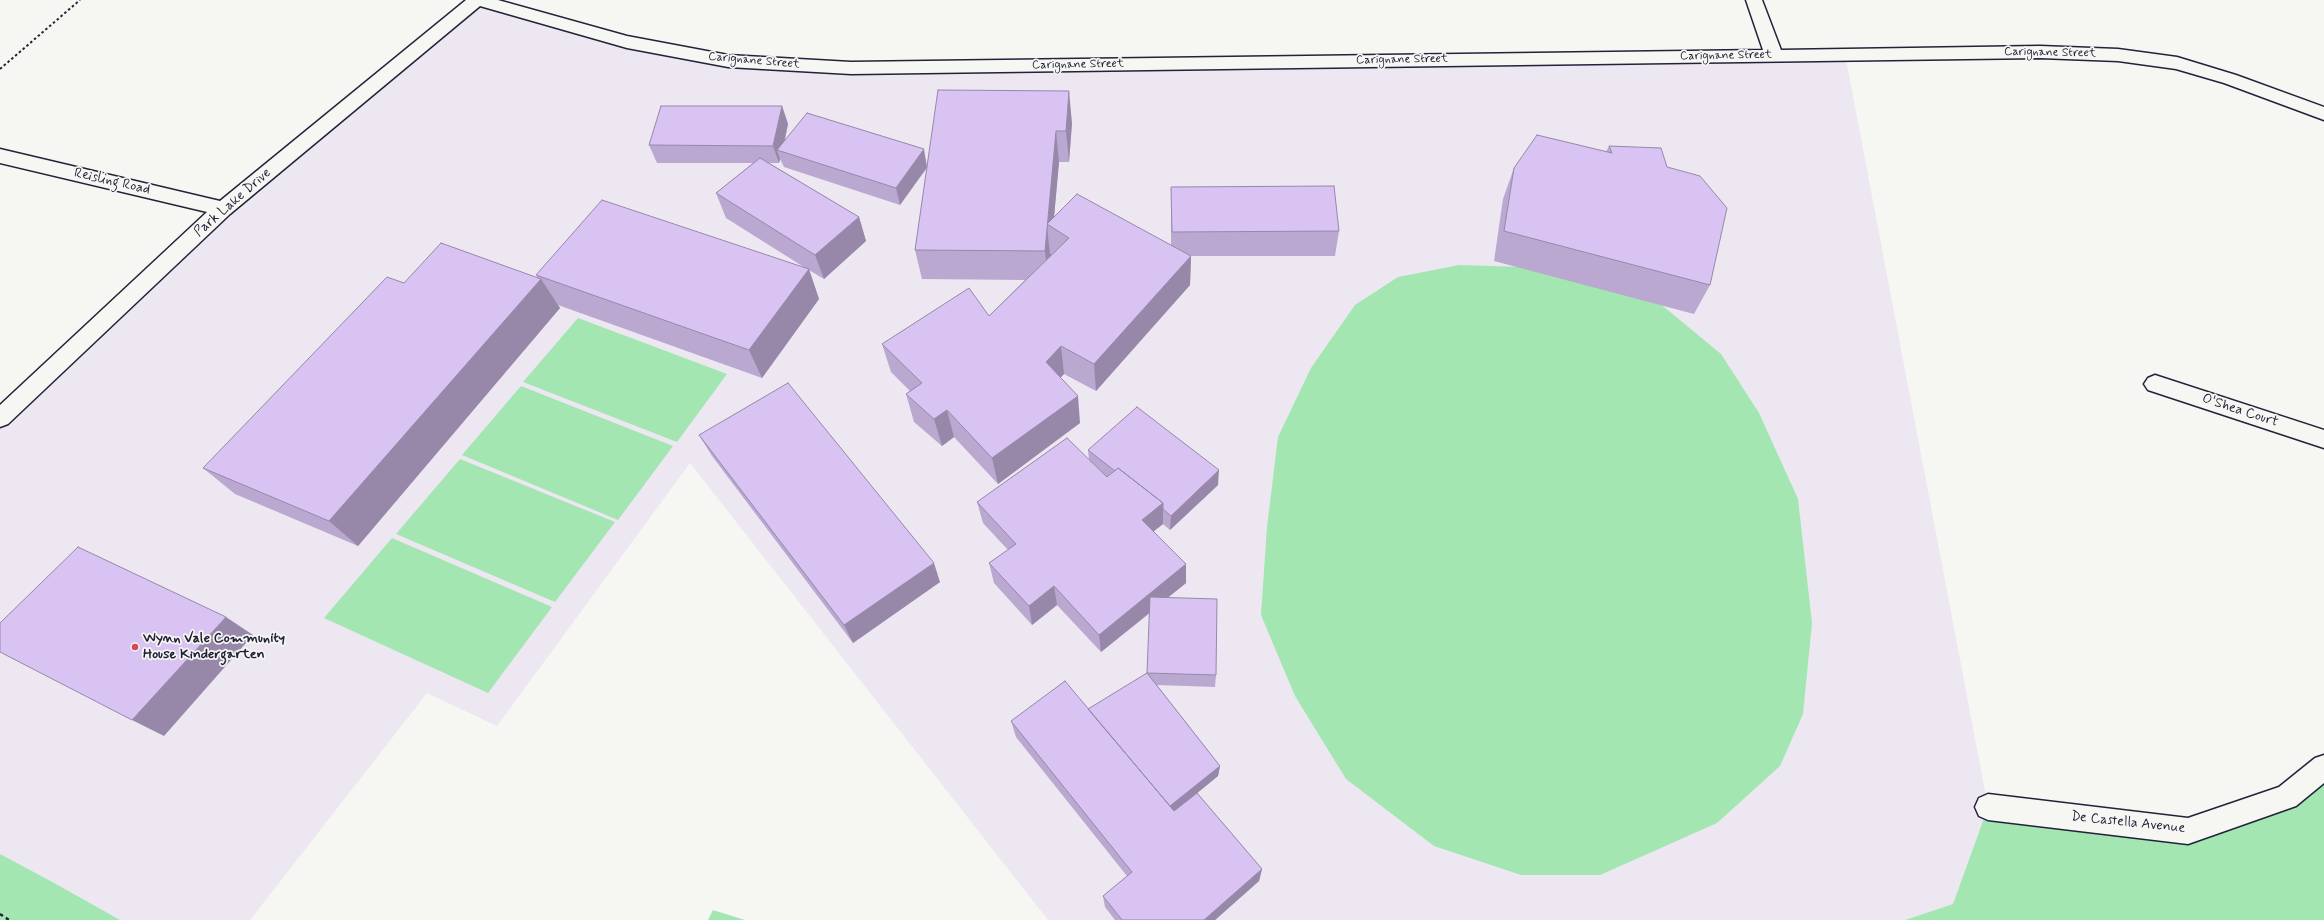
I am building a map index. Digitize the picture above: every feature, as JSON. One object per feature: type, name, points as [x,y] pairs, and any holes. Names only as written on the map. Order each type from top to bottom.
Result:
[{"type":"street","name":"Carignane Street","points":[[477,0],[627,42],[680,52],[728,60],[851,68],[2040,52],[2118,54],[2178,63],[2230,79],[2324,114]]},
{"type":"street","name":"Park Lake Drive","points":[[0,418],[223,209],[477,0]]},
{"type":"street","points":[[1754,0],[1774,55]]},
{"type":"street","name":"Reisling Road","points":[[0,156],[223,209]]},
{"type":"street","name":"O'Shea Court","points":[[2155,384],[2324,439]]},
{"type":"street","name":"De Castella Avenue","points":[[1988,807],[2188,831],[2287,797],[2324,766]]},
{"type":"path","points":[[0,69],[80,0]]},
{"type":"path","points":[[0,914],[9,920]]},
{"type":"shaded area","points":[[477,0],[728,61],[851,68],[1845,54],[1988,807],[1953,904],[1905,920],[1048,920],[690,463],[497,726],[427,693],[250,920],[117,920],[0,856],[0,418],[223,209]]},
{"type":"green space","points":[[1459,265],[1524,267],[1658,302],[1721,354],[1759,413],[1798,499],[1812,623],[1803,714],[1780,766],[1717,823],[1600,875],[1521,875],[1434,846],[1346,779],[1295,696],[1261,615],[1267,527],[1278,437],[1311,368],[1355,305],[1398,277]]},
{"type":"green space","points":[[578,318],[727,374],[677,442],[523,382]]},
{"type":"green space","points":[[521,386],[673,446],[618,520],[462,455]]},
{"type":"green space","points":[[460,459],[615,522],[555,602],[396,534]]},
{"type":"green space","points":[[392,538],[552,607],[488,693],[324,618]]},
{"type":"green space","points":[[2324,767],[2324,920],[1905,920],[1953,904],[1988,807],[2188,831]]},
{"type":"green space","points":[[0,854],[56,884],[120,920],[0,920]]},
{"type":"green space","points":[[713,910],[745,920],[708,920]]},
{"type":"building","points":[[938,90],[1069,91],[1066,131],[1056,131],[1045,251],[915,250]]},
{"type":"building","points":[[661,106],[782,106],[773,146],[649,145]]},
{"type":"building","points":[[807,113],[924,149],[896,188],[777,150]]},
{"type":"building","points":[[1537,135],[1612,153],[1609,146],[1661,148],[1667,167],[1700,176],[1727,208],[1710,285],[1504,231],[1514,168]]},
{"type":"building","points":[[760,158],[859,217],[815,255],[716,193]]},
{"type":"building","points":[[1334,186],[1339,231],[1172,232],[1171,187]]},
{"type":"building","points":[[1077,194],[1191,256],[1094,364],[1061,346],[1046,362],[1078,396],[992,458],[947,410],[934,419],[906,394],[922,383],[882,344],[969,288],[989,316],[1069,238],[1047,224]]},
{"type":"building","points":[[602,200],[809,269],[749,350],[536,275]]},
{"type":"building","points":[[441,243],[541,279],[329,521],[203,468],[387,277],[404,283]]},
{"type":"building","points":[[788,383],[934,563],[844,625],[699,435]]},
{"type":"building","points":[[1137,407],[1219,470],[1171,516],[1163,509],[1163,503],[1118,468],[1115,471],[1088,450]]},
{"type":"building","points":[[1067,438],[1107,477],[1118,468],[1163,503],[1142,520],[1186,564],[1099,635],[1054,586],[1029,606],[989,563],[1016,544],[977,502]]},
{"type":"building","name":"Wynn Vale Community House Kindergarten","points":[[78,547],[226,617],[132,720],[0,652],[0,623]]},
{"type":"building","points":[[1150,597],[1217,599],[1216,675],[1147,673]]},
{"type":"building","points":[[1147,673],[1220,766],[1170,806],[1088,709]]},
{"type":"building","points":[[1065,681],[1174,811],[1197,793],[1262,869],[1204,920],[1122,920],[1103,896],[1132,872],[1011,721]]},
{"type":"place","name":"Wynn Vale Community House Kindergarten","points":[[135,647]]}]
